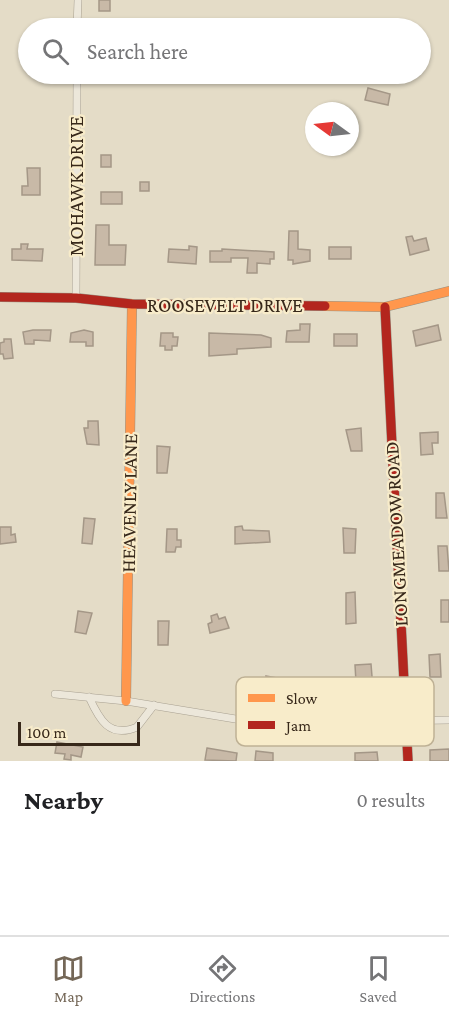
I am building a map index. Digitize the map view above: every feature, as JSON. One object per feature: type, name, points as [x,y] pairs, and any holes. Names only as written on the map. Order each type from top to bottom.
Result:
[{"type":"street","points":[[78,0],[78,18]]},
{"type":"street","name":"MOHAWK DRIVE","points":[[76,298],[77,84]]},
{"type":"street","name":"ROOSEVELT DRIVE","points":[[0,297],[76,298],[132,304],[385,307],[449,291]]},
{"type":"street","name":"HEAVENLY LANE","points":[[126,701],[132,304]]},
{"type":"street","name":"LONGMEADOW ROAD","points":[[385,307],[403,677]]},
{"type":"street","points":[[55,694],[126,701],[236,719]]},
{"type":"street","points":[[89,697],[103,724],[117,731],[137,728],[154,705]]},
{"type":"street","points":[[434,721],[449,720]]},
{"type":"street","name":"LONGMEADOW ROAD","points":[[407,746],[408,761]]},
{"type":"building","points":[[99,0],[110,0],[110,11],[99,11]]},
{"type":"building","points":[[368,88],[390,94],[388,105],[365,100]]},
{"type":"building","points":[[101,155],[111,155],[111,167],[101,167]]},
{"type":"building","points":[[27,168],[40,168],[40,195],[22,195],[22,186],[28,186]]},
{"type":"building","points":[[140,182],[149,182],[149,191],[140,191]]},
{"type":"building","points":[[101,192],[122,192],[122,204],[101,204]]},
{"type":"building","points":[[96,225],[109,225],[109,245],[126,245],[125,265],[95,265]]},
{"type":"building","points":[[289,231],[298,231],[298,249],[310,250],[310,261],[293,264],[293,260],[288,260]]},
{"type":"building","points":[[412,236],[414,241],[426,238],[429,250],[410,255],[406,237]]},
{"type":"building","points":[[21,244],[28,244],[27,249],[43,249],[42,261],[12,260],[12,249],[21,249]]},
{"type":"building","points":[[189,246],[197,247],[196,264],[168,262],[169,249],[189,250]]},
{"type":"building","points":[[329,247],[351,247],[351,259],[329,259]]},
{"type":"building","points":[[222,249],[274,252],[274,259],[270,259],[270,264],[257,263],[257,273],[247,273],[248,258],[231,258],[231,262],[210,262],[210,251],[222,251]]},
{"type":"building","points":[[300,324],[310,324],[309,342],[286,342],[287,331],[300,330]]},
{"type":"building","points":[[438,325],[441,340],[416,346],[413,331]]},
{"type":"building","points":[[51,330],[50,341],[34,340],[34,344],[25,344],[23,332]]},
{"type":"building","points":[[84,330],[93,332],[93,346],[86,346],[86,342],[70,342],[71,333]]},
{"type":"building","points":[[161,333],[173,333],[173,337],[178,337],[177,346],[172,346],[172,350],[165,350],[165,346],[160,346]]},
{"type":"building","points":[[209,333],[261,335],[271,338],[271,347],[237,349],[237,354],[209,356]]},
{"type":"building","points":[[334,334],[357,334],[357,346],[334,346]]},
{"type":"building","points":[[4,339],[11,339],[13,358],[4,359],[3,354],[0,354],[0,343],[4,342]]},
{"type":"building","points":[[88,421],[98,421],[99,445],[87,444],[84,428],[88,428]]},
{"type":"building","points":[[361,428],[362,451],[351,451],[346,430]]},
{"type":"building","points":[[438,432],[438,443],[432,443],[433,454],[421,455],[420,433]]},
{"type":"building","points":[[157,446],[170,447],[167,473],[157,473]]},
{"type":"building","points":[[436,493],[444,493],[447,518],[436,518]]},
{"type":"building","points":[[84,518],[95,519],[92,544],[82,543]]},
{"type":"building","points":[[242,526],[243,530],[269,531],[270,542],[235,544],[235,527]]},
{"type":"building","points":[[0,527],[11,527],[11,535],[15,534],[16,542],[0,544]]},
{"type":"building","points":[[343,528],[356,529],[355,553],[344,553]]},
{"type":"building","points":[[167,529],[177,529],[177,540],[181,540],[181,547],[176,547],[175,552],[166,552]]},
{"type":"building","points":[[438,546],[447,546],[449,571],[439,571]]},
{"type":"building","points":[[355,592],[356,623],[346,624],[346,593]]},
{"type":"building","points":[[441,600],[449,600],[449,622],[441,622]]},
{"type":"building","points":[[78,611],[92,613],[86,634],[75,632]]},
{"type":"building","points":[[217,614],[219,619],[225,617],[229,628],[210,633],[208,624],[212,622],[211,616]]},
{"type":"building","points":[[158,621],[169,621],[168,645],[158,645]]},
{"type":"building","points":[[440,654],[441,677],[430,677],[429,655]]},
{"type":"building","points":[[371,664],[372,677],[356,677],[355,665]]},
{"type":"building","points":[[57,742],[83,747],[81,757],[71,755],[71,760],[64,759],[65,754],[55,753]]},
{"type":"building","points":[[207,748],[237,753],[236,761],[205,760]]},
{"type":"building","points":[[449,749],[449,761],[430,761],[430,750]]},
{"type":"building","points":[[256,751],[273,753],[273,761],[255,761]]},
{"type":"building","points":[[377,752],[378,761],[355,761],[355,753]]},
{"type":"traffic: slow","points":[[325,306],[385,307],[449,291]]},
{"type":"traffic: slow","points":[[126,701],[132,304]]},
{"type":"traffic: jam","points":[[0,297],[76,298],[132,304],[325,306]]},
{"type":"traffic: jam","points":[[385,307],[404,677]]},
{"type":"traffic: jam","points":[[407,746],[408,761]]}]
